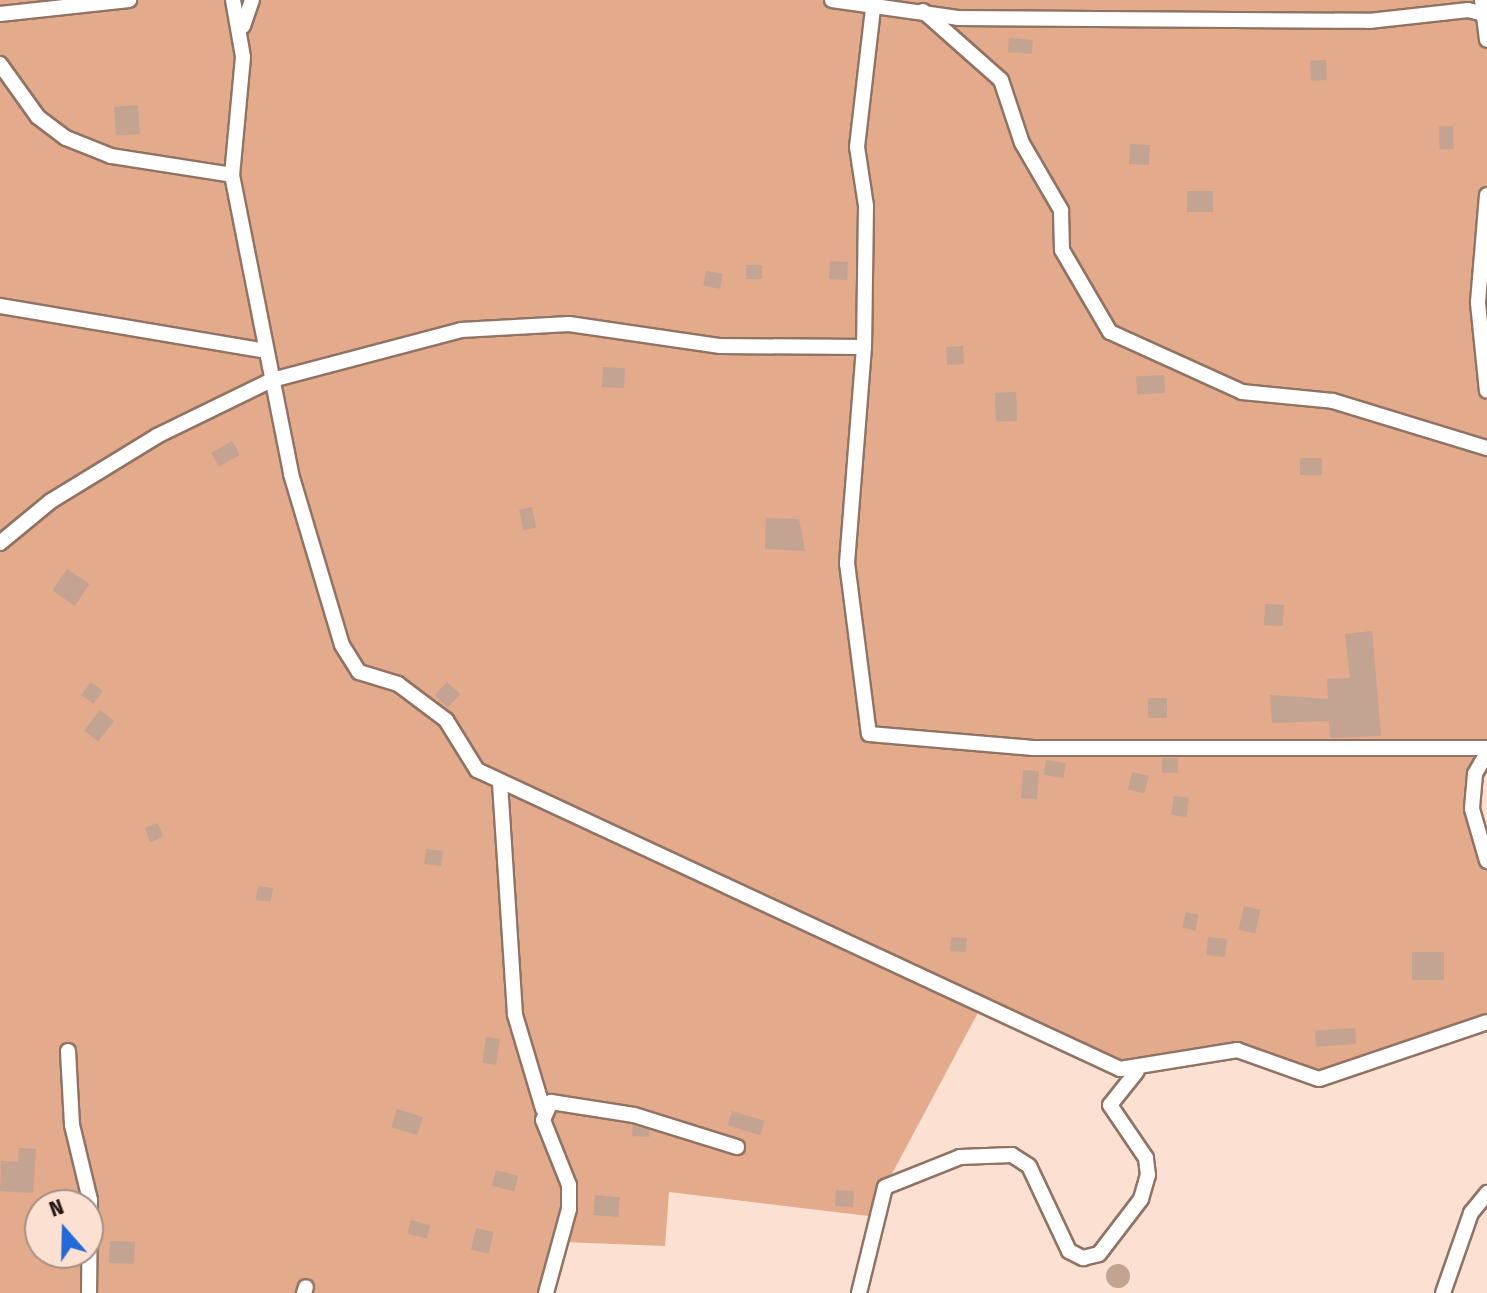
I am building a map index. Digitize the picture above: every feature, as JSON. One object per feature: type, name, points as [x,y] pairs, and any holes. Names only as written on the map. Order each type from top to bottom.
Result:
[{"type":"street","points":[[0,14],[129,0]]},
{"type":"street","points":[[243,0],[232,175],[291,474],[342,645],[359,672],[398,684],[446,720],[477,770],[500,783],[944,991],[1137,1071]]},
{"type":"street","points":[[832,0],[958,18],[1227,21],[1483,7],[1487,40]]},
{"type":"street","points":[[873,5],[857,147],[866,206],[864,347],[847,563],[869,734],[1033,748],[1487,751],[1475,774],[1472,809],[1487,861]]},
{"type":"street","points":[[923,11],[1001,80],[1022,143],[1061,210],[1062,250],[1110,332],[1242,392],[1333,401],[1487,448]]},
{"type":"street","points":[[0,64],[38,117],[66,138],[111,156],[232,175]]},
{"type":"street","points":[[1487,195],[1478,303],[1487,391]]},
{"type":"street","points":[[0,306],[266,351]]},
{"type":"street","points":[[0,543],[51,501],[157,436],[272,380],[461,330],[553,325],[720,346],[864,347]]},
{"type":"street","points":[[500,783],[515,1015],[569,1209],[546,1293]]},
{"type":"street","points":[[859,1293],[885,1187],[960,1157],[1012,1155],[1029,1166],[1069,1251],[1099,1254],[1141,1199],[1148,1175],[1146,1158],[1110,1105],[1137,1071],[1179,1055],[1237,1050],[1319,1079],[1487,1022]]},
{"type":"street","points":[[68,1051],[72,1125],[90,1200],[89,1293]]},
{"type":"street","points":[[543,1109],[567,1103],[634,1115],[737,1147]]},
{"type":"street","points":[[1443,1293],[1471,1213],[1487,1193]]},
{"type":"shaded area","points":[[0,0],[1487,0],[1487,753],[1472,809],[1487,861],[1487,1022],[1319,1079],[1237,1050],[1137,1071],[981,1007],[885,1187],[877,1217],[669,1192],[665,1246],[563,1242],[549,1293],[0,1293]]},
{"type":"building","points":[[1009,38],[1033,40],[1032,54],[1008,52]]},
{"type":"building","points":[[1326,60],[1327,80],[1311,81],[1310,61]]},
{"type":"building","points":[[138,105],[140,134],[116,136],[114,107]]},
{"type":"building","points":[[1439,126],[1453,126],[1454,149],[1440,149]]},
{"type":"building","points":[[1130,144],[1150,145],[1149,165],[1129,164]]},
{"type":"building","points":[[1187,191],[1213,191],[1213,212],[1187,212]]},
{"type":"building","points":[[830,261],[848,262],[847,280],[829,279]]},
{"type":"building","points":[[746,265],[762,265],[762,279],[746,279]]},
{"type":"building","points":[[706,271],[723,274],[720,289],[703,286]]},
{"type":"building","points":[[963,346],[964,364],[947,365],[946,347]]},
{"type":"building","points":[[603,367],[625,368],[624,388],[602,387]]},
{"type":"building","points":[[1164,375],[1165,393],[1137,394],[1136,376]]},
{"type":"building","points":[[1016,392],[1017,421],[996,422],[995,393]]},
{"type":"building","points":[[232,441],[240,455],[219,467],[211,453]]},
{"type":"building","points":[[1300,458],[1322,458],[1322,475],[1300,475]]},
{"type":"building","points":[[532,507],[536,528],[523,530],[519,509]]},
{"type":"building","points":[[766,518],[799,519],[805,551],[765,549]]},
{"type":"building","points":[[67,569],[89,584],[75,606],[52,591]]},
{"type":"building","points":[[1265,604],[1284,605],[1283,626],[1264,625]]},
{"type":"building","points":[[1372,631],[1381,736],[1330,738],[1329,721],[1272,723],[1270,695],[1328,699],[1327,679],[1350,678],[1345,634]]},
{"type":"building","points":[[91,682],[103,691],[93,704],[81,695]]},
{"type":"building","points":[[447,682],[460,694],[448,707],[435,695]]},
{"type":"building","points":[[1148,698],[1167,698],[1167,718],[1148,718]]},
{"type":"building","points":[[100,710],[114,721],[98,742],[84,730]]},
{"type":"building","points":[[1162,758],[1178,758],[1178,773],[1162,773]]},
{"type":"building","points":[[1046,760],[1066,763],[1063,778],[1044,775]]},
{"type":"building","points":[[1023,770],[1039,771],[1037,799],[1021,798]]},
{"type":"building","points":[[1132,772],[1149,776],[1145,793],[1128,790]]},
{"type":"building","points":[[1174,796],[1189,798],[1186,817],[1171,815]]},
{"type":"building","points":[[158,823],[163,837],[150,842],[145,828]]},
{"type":"building","points":[[426,849],[443,851],[441,866],[424,864]]},
{"type":"building","points":[[258,886],[273,888],[271,902],[256,900]]},
{"type":"building","points":[[1244,906],[1261,910],[1255,933],[1239,929]]},
{"type":"building","points":[[1186,912],[1199,915],[1195,931],[1182,928]]},
{"type":"building","points":[[951,937],[967,938],[966,952],[950,951]]},
{"type":"building","points":[[1208,937],[1227,939],[1225,957],[1206,955]]},
{"type":"building","points":[[1412,952],[1444,952],[1444,980],[1412,980]]},
{"type":"building","points":[[1355,1028],[1356,1044],[1316,1047],[1315,1031]]},
{"type":"building","points":[[486,1037],[500,1039],[496,1065],[482,1063]]},
{"type":"building","points":[[397,1109],[423,1117],[417,1135],[391,1127]]},
{"type":"building","points":[[732,1111],[765,1121],[760,1135],[728,1125]]},
{"type":"building","points":[[633,1125],[649,1130],[649,1137],[632,1136]]},
{"type":"building","points":[[19,1148],[36,1149],[33,1189],[24,1189],[24,1192],[0,1191],[1,1161],[18,1162]]},
{"type":"building","points":[[496,1170],[518,1176],[514,1191],[492,1185]]},
{"type":"building","points":[[836,1190],[854,1191],[853,1207],[835,1206]]},
{"type":"building","points":[[595,1195],[620,1197],[618,1217],[593,1215]]},
{"type":"building","points":[[411,1220],[430,1225],[427,1239],[407,1234]]},
{"type":"building","points":[[476,1228],[494,1232],[489,1253],[471,1249]]},
{"type":"building","points":[[110,1241],[135,1242],[134,1264],[109,1263]]},
{"type":"building","points":[[1118,1264],[1129,1271],[1130,1276],[1123,1287],[1118,1288],[1107,1281],[1106,1276],[1113,1265]]}]
